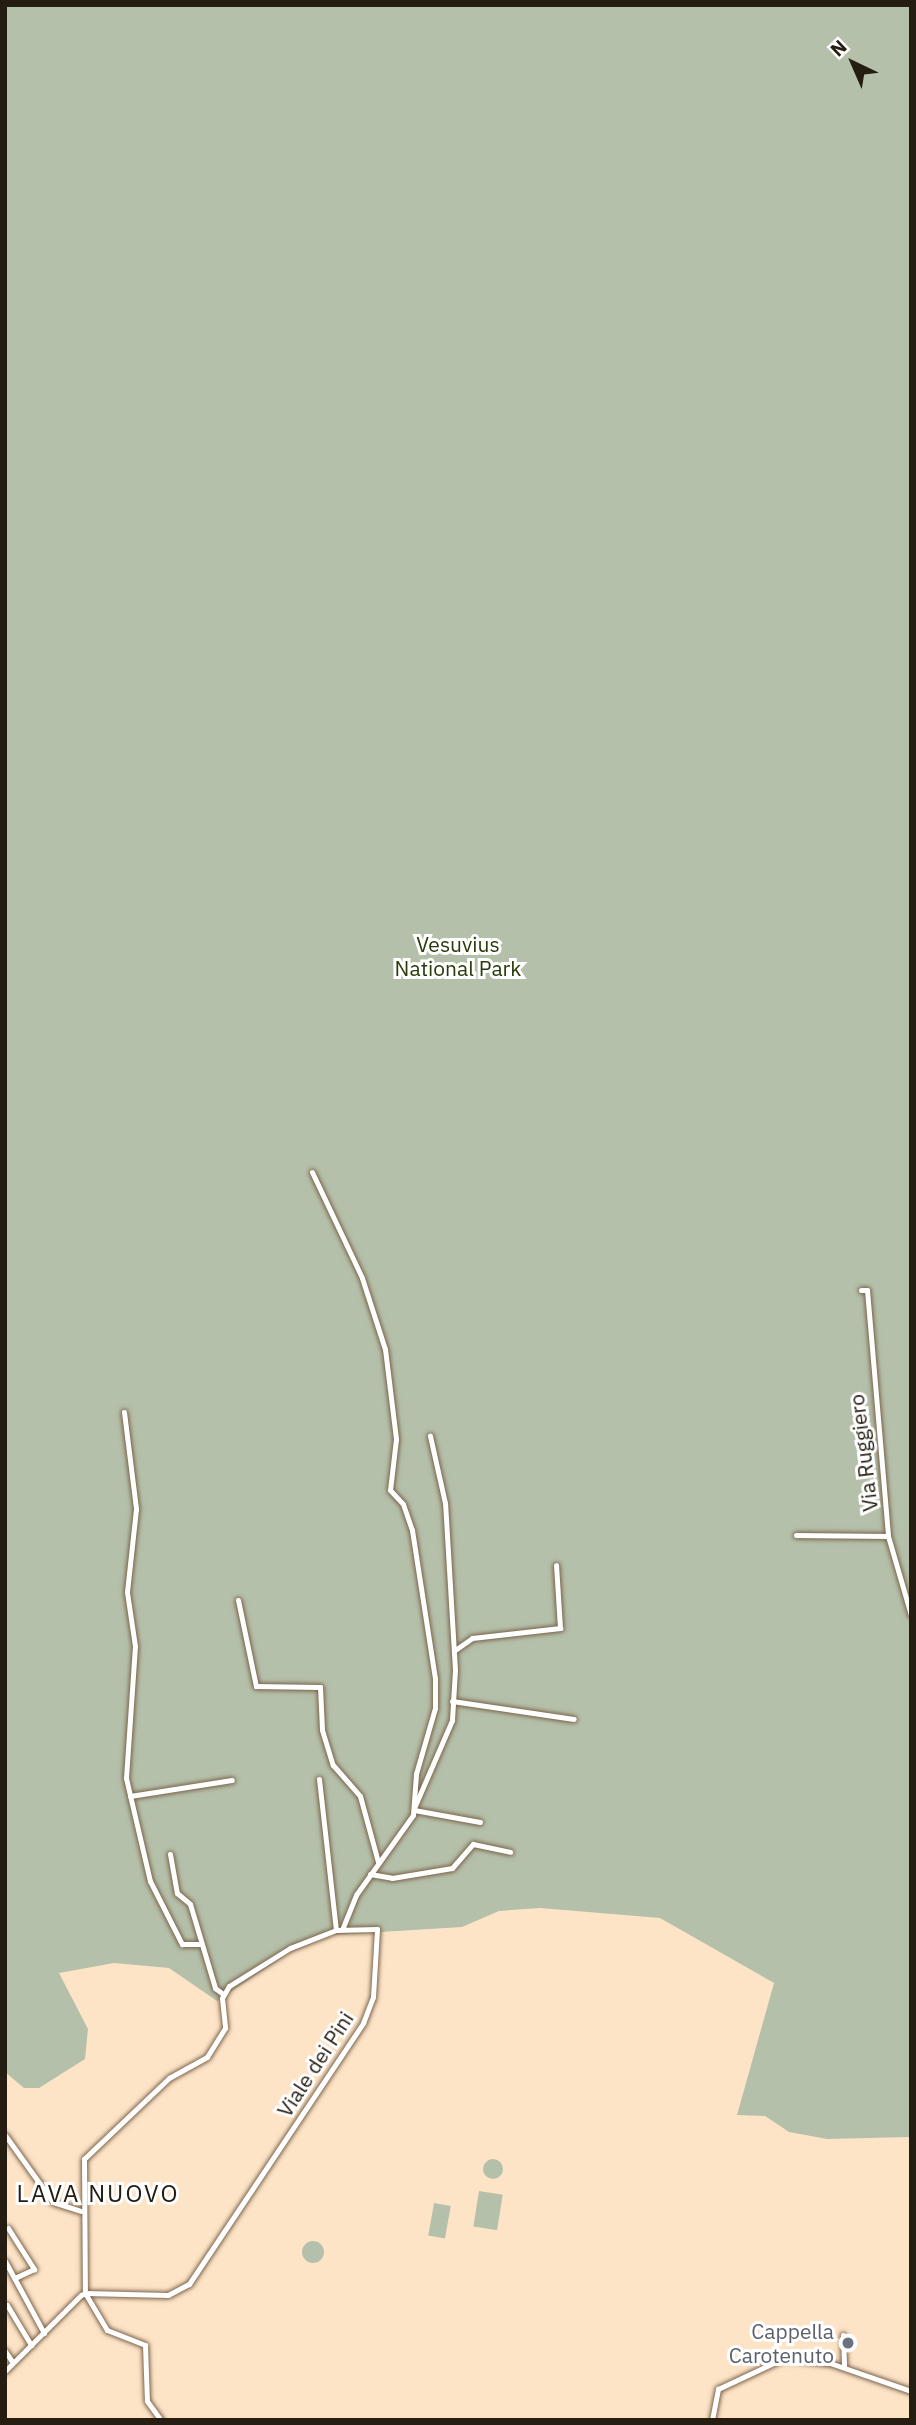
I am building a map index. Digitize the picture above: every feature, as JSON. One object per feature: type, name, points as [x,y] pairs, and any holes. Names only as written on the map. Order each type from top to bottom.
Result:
[{"type":"street","points":[[312,1172],[362,1279],[392,1384],[396,1439],[390,1490],[412,1530],[435,1678],[435,1708],[416,1774],[414,1809]]},
{"type":"street","name":"Via Ruggiero","points":[[861,1290],[867,1290],[888,1536],[911,1615]]},
{"type":"street","points":[[124,1412],[135,1510],[127,1592],[135,1646],[130,1796],[142,1862],[172,1928],[186,1947],[200,1944]]},
{"type":"street","points":[[340,1929],[370,1874],[414,1809],[450,1728],[454,1651],[445,1503],[430,1436]]},
{"type":"street","points":[[796,1535],[888,1536]]},
{"type":"street","points":[[454,1651],[472,1638],[559,1628],[556,1565]]},
{"type":"street","points":[[238,1600],[256,1686],[320,1687],[321,1730],[333,1765],[362,1799],[379,1862]]},
{"type":"street","points":[[452,1701],[574,1719]]},
{"type":"street","points":[[319,1779],[340,1929]]},
{"type":"street","points":[[130,1796],[232,1780]]},
{"type":"street","points":[[414,1809],[480,1822]]},
{"type":"street","points":[[370,1874],[392,1878],[452,1867],[473,1844],[510,1852]]},
{"type":"street","points":[[161,2420],[147,2400],[145,2345],[107,2330],[85,2293],[81,2211],[87,2154],[169,2078],[207,2057],[226,2023],[223,1994],[215,1988],[190,1904],[177,1893],[170,1853]]},
{"type":"street","name":"Viale dei Pini","points":[[85,2293],[168,2295],[189,2284],[368,2011],[377,1929],[340,1929],[290,1948],[223,1994]]},
{"type":"street","points":[[5,2135],[50,2199],[81,2211]]},
{"type":"street","points":[[8,2228],[34,2269],[15,2278]]},
{"type":"street","points":[[5,2261],[44,2333]]},
{"type":"street","points":[[5,2371],[85,2293]]},
{"type":"street","points":[[6,2304],[31,2345]]},
{"type":"street","points":[[844,2335],[844,2367]]},
{"type":"street","points":[[5,2351],[13,2363]]},
{"type":"street","points":[[712,2420],[718,2389],[780,2359],[844,2367],[911,2391]]},
{"type":"green space","name":"Vesuvius National Park","points":[[5,5],[911,5],[911,2137],[827,2139],[789,2132],[765,2116],[737,2115],[774,1983],[660,1918],[540,1908],[499,1911],[462,1927],[332,1935],[289,1953],[217,2001],[169,1968],[114,1963],[59,1973],[88,2029],[85,2059],[39,2088],[24,2088],[5,2072]]},
{"type":"green space","points":[[493,2159],[500,2162],[503,2169],[500,2176],[493,2179],[486,2176],[483,2169],[486,2162]]},
{"type":"green space","points":[[479,2191],[503,2195],[497,2230],[473,2227]]},
{"type":"green space","points":[[434,2203],[451,2206],[445,2238],[428,2235]]},
{"type":"green space","points":[[313,2241],[321,2244],[324,2252],[321,2260],[313,2263],[305,2260],[302,2252],[305,2244]]},
{"type":"place","name":"Cappella Carotenuto","points":[[848,2343]]},
{"type":"district","name":"LAVA NUOVO","points":[[98,2194]]}]
